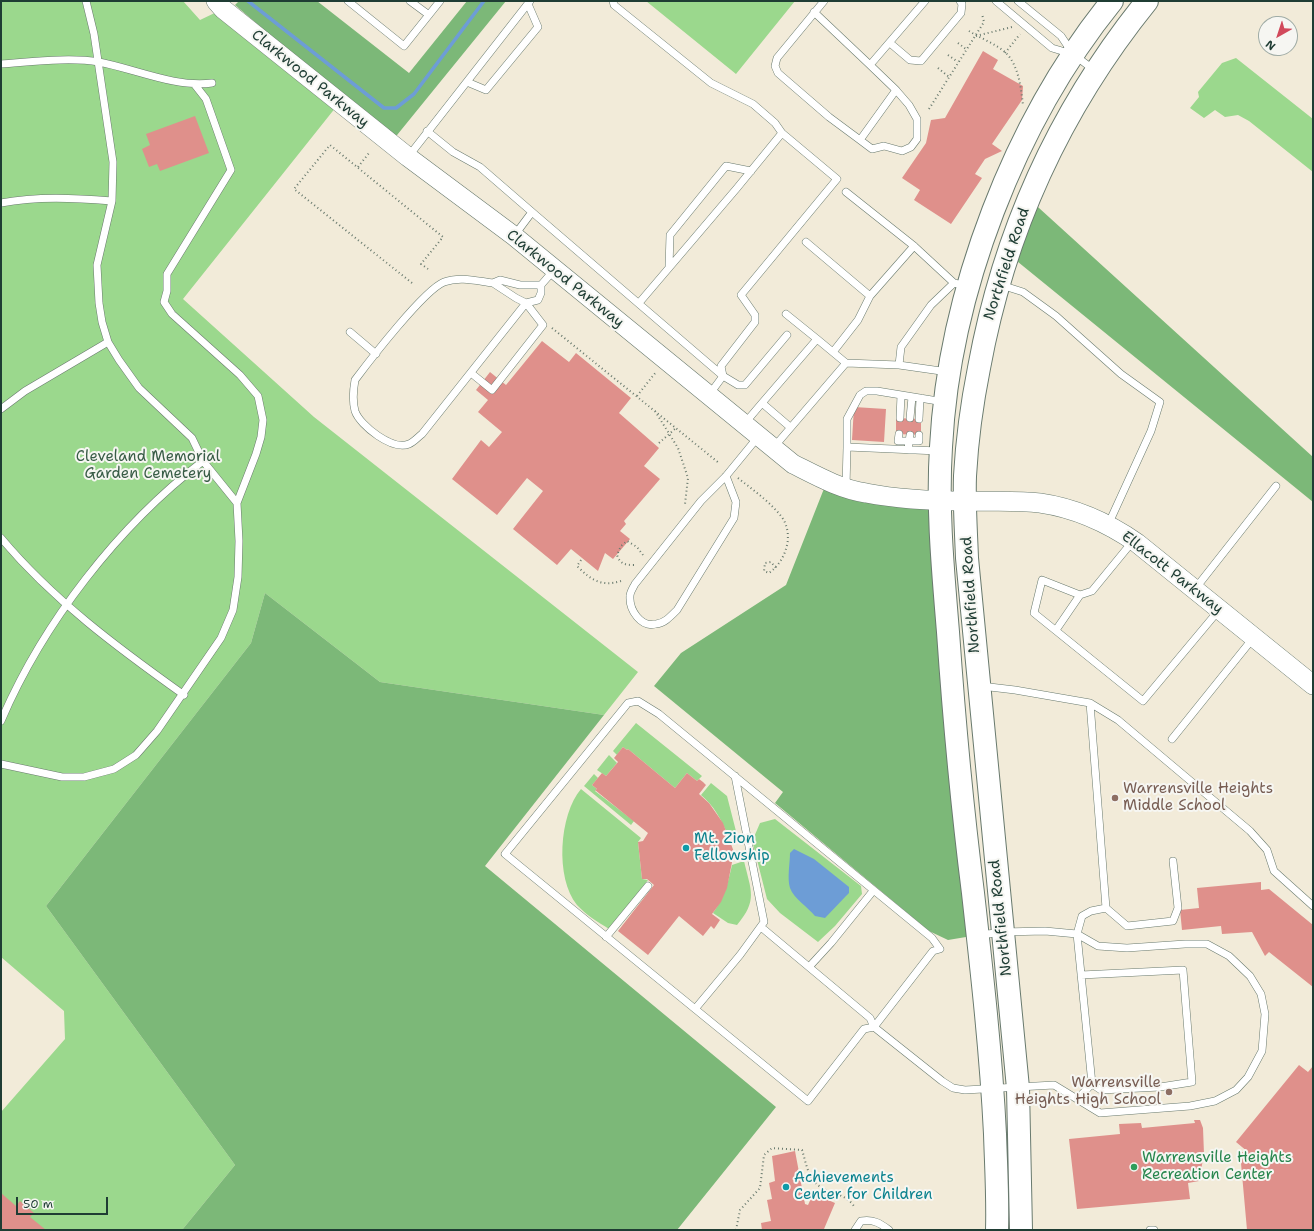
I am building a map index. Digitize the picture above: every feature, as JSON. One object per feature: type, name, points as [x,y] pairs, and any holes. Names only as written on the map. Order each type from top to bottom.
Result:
[{"type":"main road","name":"Northfield Road","points":[[997,1230],[998,1206],[992,1090],[978,935],[951,678],[939,499],[941,451],[961,285],[988,226],[1016,157],[1046,100],[1073,54],[1112,1]]},
{"type":"main road","name":"Northfield Road","points":[[1021,1230],[1018,1088],[978,686],[967,558],[965,476],[974,394],[985,335],[997,284],[1018,222],[1041,168],[1059,131],[1095,71],[1147,1]]},
{"type":"street","name":"Clarkwood Parkway","points":[[216,1],[223,9],[408,157],[514,236],[772,449],[793,464],[827,481],[846,488],[873,494],[939,499]]},
{"type":"street","name":"Ellacott Parkway","points":[[939,499],[1040,503],[1075,512],[1108,525],[1134,541],[1313,685]]},
{"type":"lane","points":[[86,1],[94,34],[113,162],[112,201],[97,266],[99,303],[108,342],[118,360],[139,388],[192,438],[203,461],[237,503]]},
{"type":"lane","points":[[348,1],[404,46],[440,1]]},
{"type":"lane","points":[[410,1],[428,15]]},
{"type":"lane","points":[[613,1],[614,5],[711,83],[753,104],[775,124],[782,133],[837,179],[740,295],[755,315],[755,322],[721,366],[723,376],[708,395]]},
{"type":"lane","points":[[814,12],[896,90],[910,106],[917,120],[917,139],[912,147],[902,151],[884,146],[872,149],[794,88],[778,73],[775,66],[777,58],[814,12],[824,1]]},
{"type":"lane","points":[[870,65],[925,1]]},
{"type":"lane","points":[[890,43],[910,60],[921,61],[961,13],[962,4],[960,1]]},
{"type":"lane","points":[[996,1],[1052,48],[1073,54]]},
{"type":"lane","points":[[1018,1],[1061,36],[1073,54],[1095,71]]},
{"type":"lane","points":[[408,157],[529,3]]},
{"type":"lane","points":[[467,82],[486,90],[538,27],[529,3]]},
{"type":"lane","points":[[1,64],[80,61],[97,62],[195,85],[212,83]]},
{"type":"lane","points":[[1,764],[62,777],[84,777],[114,769],[136,754],[158,731],[184,695],[221,638],[233,610],[238,577],[239,541],[237,503],[261,437],[263,420],[258,396],[240,376],[172,314],[164,302],[168,291],[166,274],[232,170],[206,99],[195,85]]},
{"type":"lane","points":[[860,140],[896,90]]},
{"type":"lane","points":[[427,131],[453,152],[480,168],[723,376],[738,385],[745,385],[788,335]]},
{"type":"lane","points":[[639,303],[782,133]]},
{"type":"lane","points":[[670,267],[670,235],[726,166],[751,171]]},
{"type":"lane","points":[[846,192],[961,285],[931,305],[901,347],[899,365]]},
{"type":"lane","points":[[1,203],[44,199],[112,201]]},
{"type":"lane","points":[[514,236],[532,212]]},
{"type":"lane","points":[[806,242],[870,296]]},
{"type":"lane","points":[[832,352],[858,320],[870,296],[914,246]]},
{"type":"lane","points":[[471,373],[492,390],[543,325],[526,303],[493,283],[463,279],[444,282],[428,293],[355,380],[352,393],[356,411],[362,422],[394,445],[409,444],[422,434],[526,303],[538,300],[541,293],[541,285],[555,270]]},
{"type":"lane","points":[[493,283],[500,280],[520,285],[541,285]]},
{"type":"lane","points":[[997,284],[1023,292],[1056,316],[1121,374],[1160,402],[1151,431],[1108,525]]},
{"type":"lane","points":[[786,314],[846,363],[899,365],[950,372]]},
{"type":"lane","points":[[350,332],[376,354]]},
{"type":"lane","points":[[744,425],[817,339]]},
{"type":"lane","points":[[1,409],[30,388],[108,342]]},
{"type":"lane","points":[[772,449],[846,363]]},
{"type":"lane","points":[[846,488],[847,419],[860,395],[866,391],[877,391],[946,402]]},
{"type":"lane","points":[[900,418],[901,395]]},
{"type":"lane","points":[[910,418],[912,397]]},
{"type":"lane","points":[[919,419],[920,398]]},
{"type":"lane","points":[[762,403],[790,427]]},
{"type":"lane","points":[[899,434],[898,441],[909,438],[918,441],[919,435]]},
{"type":"lane","points":[[726,476],[736,502],[734,518],[677,610],[668,620],[655,625],[645,622],[635,615],[631,604],[630,595],[635,584],[701,501],[726,476],[758,437]]},
{"type":"lane","points":[[908,450],[909,438]]},
{"type":"lane","points":[[847,447],[941,451]]},
{"type":"lane","points":[[1,721],[32,658],[46,634],[124,532],[184,475],[203,461]]},
{"type":"lane","points":[[1195,590],[1276,486]]},
{"type":"lane","points":[[1,538],[19,560],[67,606],[135,660],[184,695]]},
{"type":"lane","points":[[1056,630],[1080,595],[1092,591],[1134,541]]},
{"type":"lane","points":[[1080,595],[1042,580],[1034,612],[1143,701],[1220,609]]},
{"type":"lane","points":[[1172,739],[1254,637]]},
{"type":"lane","points":[[978,686],[1015,690],[1090,703],[1118,720],[1250,831],[1267,850],[1274,871],[1313,906]]},
{"type":"lane","points":[[638,701],[659,714],[735,776],[932,938],[940,949],[933,951],[874,1028],[864,1029],[808,1101],[505,854],[564,780],[628,704],[638,701]]},
{"type":"lane","points":[[1090,703],[1106,908],[1127,926],[1173,921],[1178,908],[1173,861]]},
{"type":"lane","points":[[695,1009],[764,922],[735,776]]},
{"type":"lane","points":[[606,937],[648,886]]},
{"type":"lane","points":[[809,967],[831,943],[873,891]]},
{"type":"lane","points":[[1092,1084],[1077,934],[1082,916],[1091,911],[1106,908]]},
{"type":"lane","points":[[761,927],[870,1018],[874,1028],[953,1088],[966,1090],[992,1090],[1018,1088],[1032,1085],[1054,1085],[1078,1098],[1100,1113],[1190,1106],[1215,1101],[1236,1090],[1248,1076],[1262,1051],[1265,1014],[1261,994],[1250,976],[1229,956],[1207,944],[1127,948],[1098,946],[1077,934],[1045,931],[1003,932],[978,935]]},
{"type":"lane","points":[[1081,975],[1183,970],[1192,1082],[1101,1090],[1092,1084]]},
{"type":"lane","points":[[1078,1098],[1092,1084]]},
{"type":"lane","points":[[855,1230],[861,1221],[870,1220],[880,1223],[890,1230]]},
{"type":"path","points":[[929,109],[984,22],[982,14]]},
{"type":"path","points":[[976,36],[1014,27]]},
{"type":"path","points":[[969,31],[1005,53],[1012,63],[1018,77],[1023,107]]},
{"type":"path","points":[[1005,53],[1021,33]]},
{"type":"path","points":[[958,43],[967,50]]},
{"type":"path","points":[[948,55],[958,62]]},
{"type":"path","points":[[938,68],[949,77]]},
{"type":"path","points":[[412,283],[294,188],[330,145],[443,237],[422,264],[428,269]]},
{"type":"path","points":[[358,167],[369,153]]},
{"type":"path","points":[[551,327],[719,463]]},
{"type":"path","points":[[637,396],[657,371]]},
{"type":"path","points":[[654,410],[678,448],[688,478],[686,504]]},
{"type":"path","points":[[659,442],[676,428]]},
{"type":"path","points":[[738,478],[763,498],[782,517],[788,545],[782,561],[776,568],[769,573],[764,571],[765,563],[771,562],[776,568]]},
{"type":"path","points":[[634,565],[625,565],[619,561],[617,555],[621,546],[627,541],[632,543],[642,555]]},
{"type":"path","points":[[581,560],[577,566],[599,583],[612,584],[621,581]]},
{"type":"path","points":[[736,1230],[740,1210],[760,1188],[764,1155],[772,1148],[802,1150],[812,1180],[821,1189],[837,1193],[848,1199],[854,1206]]},
{"type":"green space","name":"Cleveland Memorial Garden Cemetery","points":[[1,1],[183,1],[200,20],[223,9],[340,102],[183,299],[314,417],[638,672],[604,715],[380,682],[265,593],[251,643],[46,906],[235,1165],[182,1230],[1,1230],[1,1112],[65,1039],[64,1011],[1,957]]},
{"type":"green space","points":[[239,1],[317,1],[409,73],[467,1],[506,1],[393,140],[235,5]]},
{"type":"green space","points":[[646,1],[795,1],[736,74]]},
{"type":"green space","points":[[1236,58],[1313,119],[1313,172],[1249,121],[1238,115],[1225,117],[1215,110],[1204,118],[1190,108],[1199,97],[1198,92],[1222,63]]},
{"type":"green space","points":[[1028,198],[1313,457],[1313,502],[1007,253]]},
{"type":"green space","points":[[827,481],[939,499],[978,935],[948,940],[929,931],[775,803],[783,792],[654,686],[681,653],[786,585]]},
{"type":"green space","points":[[265,593],[380,682],[604,715],[485,866],[776,1107],[677,1230],[182,1230],[235,1165],[46,906],[251,643]]},
{"type":"green space","points":[[636,723],[702,776],[697,781],[687,773],[675,788],[628,749],[627,750],[623,747],[617,755],[613,751]]},
{"type":"green space","points":[[609,755],[617,763],[606,776],[597,770]]},
{"type":"green space","points":[[594,774],[598,778],[592,785],[597,789],[595,791],[634,821],[631,825],[584,786]]},
{"type":"green space","points":[[711,783],[727,796],[738,839],[728,836],[717,814],[701,795]]},
{"type":"green space","points":[[581,789],[641,838],[638,842],[642,879],[648,880],[609,929],[588,915],[577,905],[570,893],[565,879],[562,847],[564,830],[568,814]]},
{"type":"green space","points":[[775,819],[861,886],[862,894],[835,926],[818,942],[780,913],[767,899],[753,844],[754,837],[760,823]]},
{"type":"green space","points":[[744,861],[751,895],[748,909],[737,925],[728,923],[713,913],[725,890],[732,865]]},
{"type":"water","points":[[794,849],[814,859],[849,887],[849,893],[825,918],[815,916],[795,896],[790,888],[790,853]]},
{"type":"building","points":[[983,51],[998,60],[993,69],[1023,86],[1022,100],[992,144],[1002,151],[985,159],[975,174],[982,178],[951,224],[914,200],[920,190],[902,178],[926,143],[931,120],[945,118]]},
{"type":"building","points":[[195,116],[209,153],[160,171],[157,164],[149,167],[142,149],[150,145],[146,134]]},
{"type":"building","points":[[542,341],[569,362],[576,353],[631,398],[619,413],[659,448],[644,466],[660,479],[624,521],[626,524],[620,531],[630,539],[613,559],[605,553],[598,571],[571,549],[557,565],[513,529],[543,491],[527,478],[497,515],[452,479],[481,440],[489,447],[502,432],[478,412],[488,400],[476,390],[490,372],[506,385]]},
{"type":"building","points":[[854,407],[886,409],[884,442],[852,440]]},
{"type":"building","points":[[896,418],[921,419],[921,435],[896,434]]},
{"type":"building","name":"Mt. Zion Fellowship","points":[[623,747],[627,750],[628,749],[675,788],[687,773],[697,781],[699,779],[703,782],[706,785],[699,794],[709,803],[723,823],[734,852],[727,888],[721,902],[712,914],[720,920],[714,929],[711,926],[703,936],[679,916],[648,955],[618,931],[654,885],[647,879],[642,879],[638,842],[643,841],[648,833],[595,790],[597,789],[592,785],[602,773],[606,776],[618,762],[614,758]]},
{"type":"building","points":[[1261,882],[1261,890],[1269,889],[1313,925],[1313,987],[1269,952],[1265,956],[1252,932],[1222,934],[1221,926],[1182,930],[1180,910],[1199,908],[1197,888]]},
{"type":"building","points":[[1299,1065],[1308,1072],[1313,1066],[1313,1230],[1247,1230],[1240,1152],[1248,1152],[1236,1142]]},
{"type":"building","points":[[1194,1120],[1200,1120],[1203,1128],[1204,1154],[1199,1181],[1188,1183],[1190,1199],[1077,1209],[1069,1139],[1120,1134],[1119,1124],[1141,1123],[1142,1128],[1195,1123]]},
{"type":"building","name":"Achievements Center for Children","points":[[795,1151],[805,1204],[808,1205],[813,1194],[816,1196],[817,1192],[829,1197],[828,1200],[835,1203],[824,1229],[826,1230],[762,1230],[761,1223],[771,1221],[767,1200],[772,1199],[769,1183],[775,1181],[772,1156]]},
{"type":"building","points":[[1,1193],[16,1206],[20,1201],[34,1213],[30,1217],[46,1230],[1,1230]]},
{"type":"waterway","points":[[248,1],[384,108],[396,108],[414,94],[484,1]]},
{"type":"place","name":"Warrensville Heights Middle School","points":[[1115,798]]},
{"type":"place","name":"Mt. Zion Fellowship","points":[[686,848]]},
{"type":"place","name":"Warrensville Heights High School","points":[[1169,1092]]},
{"type":"place","name":"Warrensville Heights Recreation Center","points":[[1134,1167]]},
{"type":"place","name":"Achievements Center for Children","points":[[786,1187]]}]
